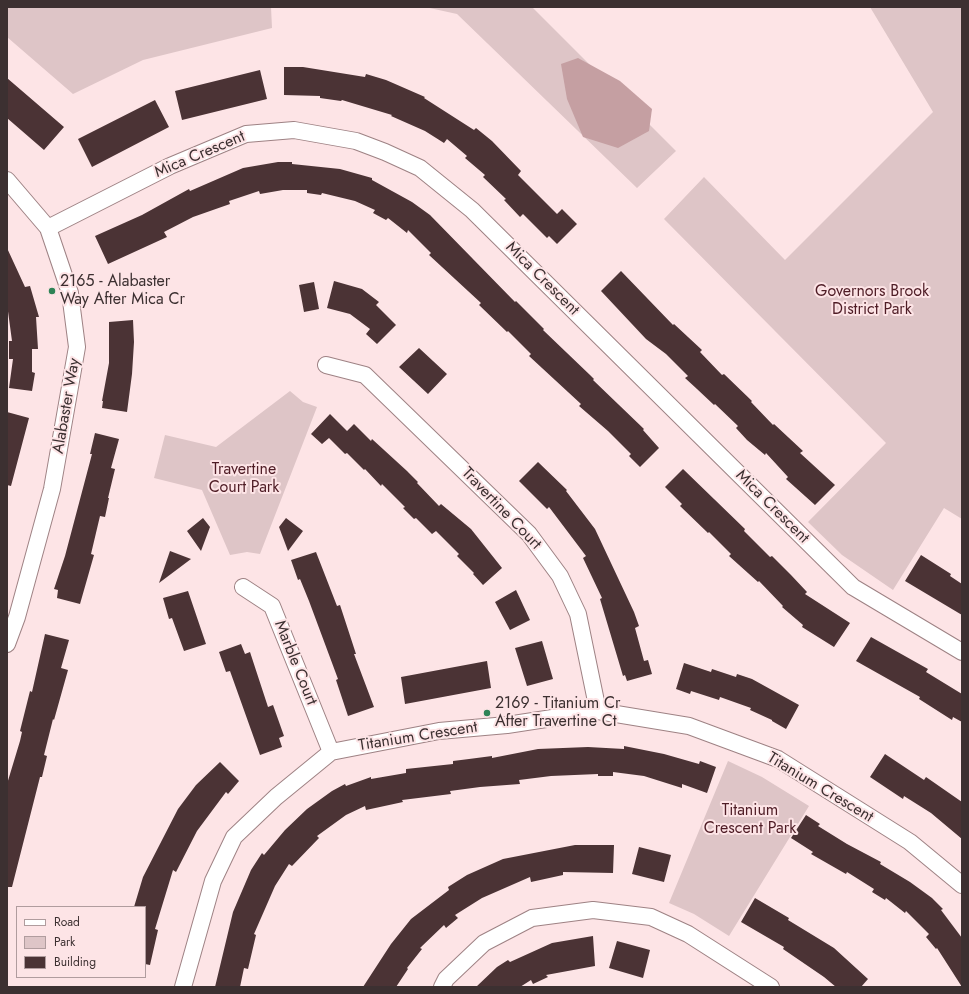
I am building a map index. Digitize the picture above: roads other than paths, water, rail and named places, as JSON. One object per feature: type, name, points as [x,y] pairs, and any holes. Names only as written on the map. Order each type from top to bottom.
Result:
[{"type":"street","name":"Mica Crescent","points":[[48,228],[170,166],[246,134],[294,130],[356,141],[420,168],[472,210],[853,587],[962,652]]},
{"type":"street","name":"Alabaster Way","points":[[7,180],[48,228],[70,292],[77,347],[52,489],[12,616],[7,644]]},
{"type":"street","name":"Travertine Court","points":[[326,365],[365,375],[529,534],[560,576],[578,614],[598,711]]},
{"type":"street","name":"Marble Court","points":[[243,587],[272,606],[331,752]]},
{"type":"street","name":"Titanium Crescent","points":[[183,987],[213,881],[234,837],[276,797],[331,752],[439,731],[507,725],[598,711],[689,726],[778,759],[910,842],[962,885]]},
{"type":"street","points":[[442,987],[446,979],[484,943],[532,918],[593,910],[650,917],[688,934],[771,987]]},
{"type":"place","name":"2165 - Alabaster Way After Mica Cr","points":[[52,291]]},
{"type":"place","name":"2169 - Titanium Cr After Travertine Ct","points":[[487,713]]},
{"type":"park label","name":"Governors Brook District Park","points":[[872,301]]},
{"type":"park label","name":"Travertine Court Park","points":[[244,479]]},
{"type":"park label","name":"Titanium Crescent Park","points":[[750,820]]}]
